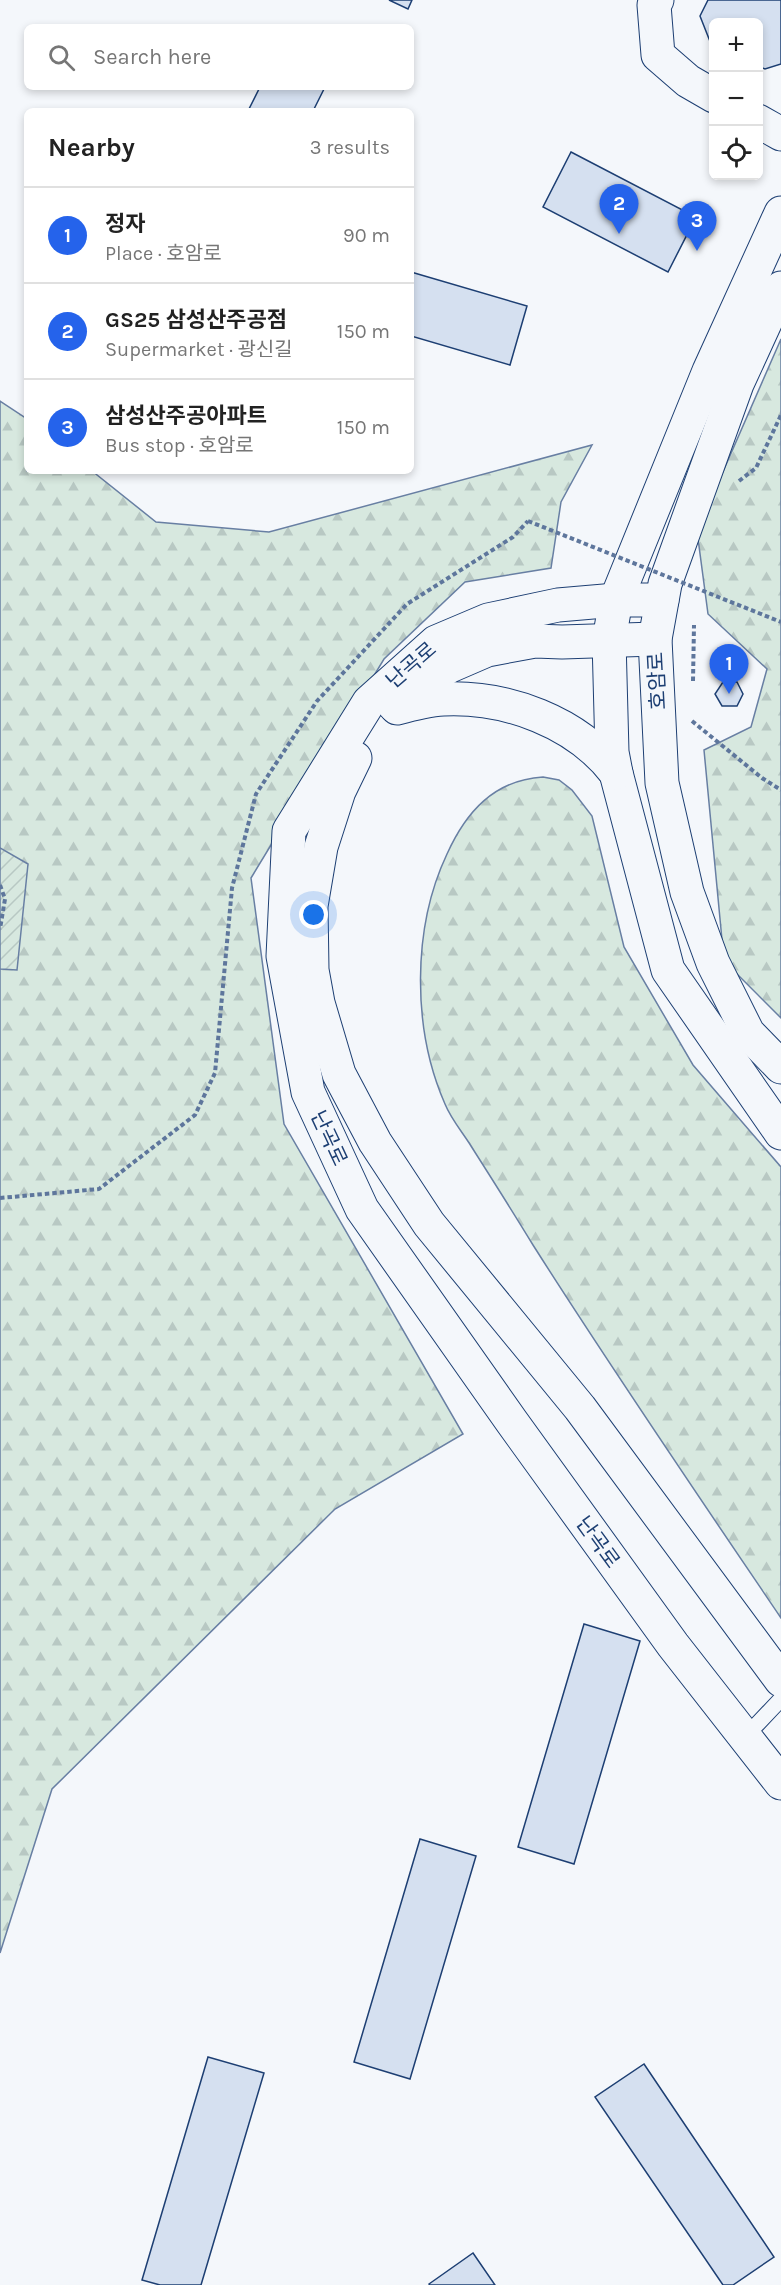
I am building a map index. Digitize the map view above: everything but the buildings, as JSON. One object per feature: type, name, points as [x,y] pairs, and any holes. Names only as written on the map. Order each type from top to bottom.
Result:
[{"type":"main road","points":[[657,0],[654,5],[658,55],[688,81],[709,93]]},
{"type":"main road","points":[[763,123],[781,134]]},
{"type":"main road","points":[[781,213],[709,371],[616,600],[609,640],[612,752],[668,970],[781,1133]]},
{"type":"main road","name":"호암로","points":[[781,288],[737,384],[665,584],[655,639],[662,783],[687,892],[713,963],[748,1033],[781,1067]]},
{"type":"main road","name":"난곡로","points":[[662,600],[616,600],[558,605],[488,620],[436,642],[369,702],[290,831],[283,956],[308,1092],[362,1209],[673,1645],[781,1783]]},
{"type":"main road","name":"난곡로","points":[[655,639],[535,641],[487,650],[450,666],[414,688],[387,711],[354,760],[339,790],[321,847],[311,906],[312,970],[318,1003],[339,1074],[375,1142],[429,1224],[580,1408],[781,1680]]},
{"type":"main road","points":[[387,711],[443,699],[486,702],[516,708],[554,722],[578,736],[603,757],[616,773]]},
{"type":"lane","points":[[745,1737],[781,1699]]},
{"type":"path","points":[[734,484],[756,468],[781,415]]},
{"type":"path","points":[[513,537],[528,521],[781,622]]},
{"type":"path","points":[[693,688],[694,622]]},
{"type":"path","points":[[693,711],[692,722],[781,790]]},
{"type":"path","points":[[0,885],[4,899],[0,929]]},
{"type":"green space","points":[[781,339],[781,1018],[724,961],[704,750],[751,727],[767,669],[708,614],[697,531]]},
{"type":"green space","points":[[0,401],[24,417],[24,474],[96,474],[156,522],[269,532],[592,445],[561,502],[551,568],[465,582],[384,659],[251,878],[284,1124],[463,1434],[335,1509],[52,1789],[0,1953]]},
{"type":"green space","points":[[543,777],[559,780],[572,790],[592,816],[624,947],[693,1065],[781,1167],[781,1618],[624,1386],[533,1245],[450,1115],[434,1075],[426,1044],[421,979],[422,946],[427,914],[436,883],[447,854],[463,825],[484,801],[510,784]]},
{"type":"green space","points":[[0,848],[28,864],[17,970],[0,969]]},
{"type":"place","name":"GS25 삼성산주공점","points":[[619,234]]},
{"type":"place","name":"삼성산주공아파트","points":[[697,251]]},
{"type":"place","name":"정자","points":[[729,694]]}]
